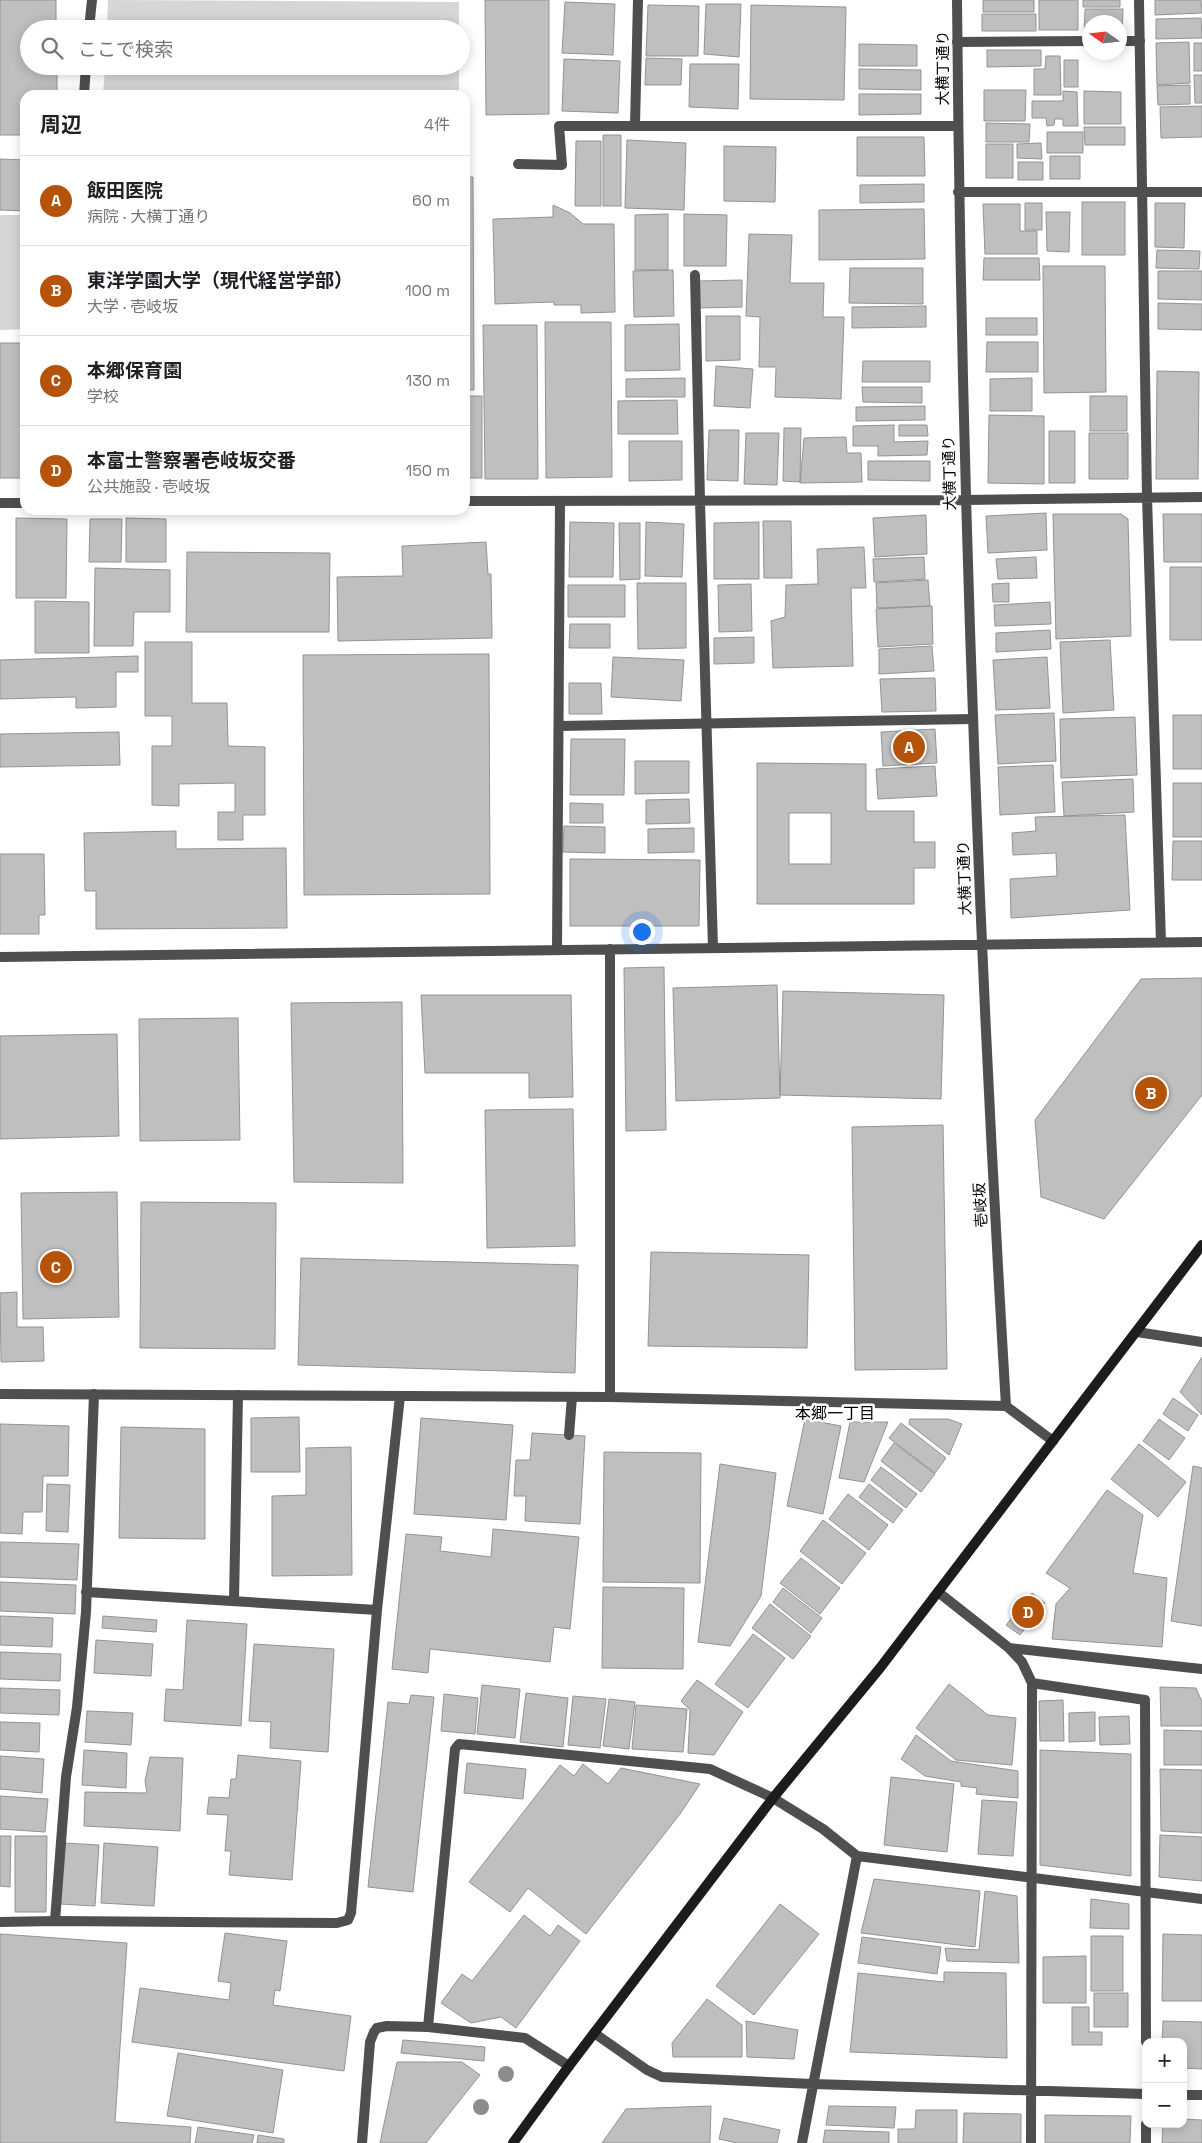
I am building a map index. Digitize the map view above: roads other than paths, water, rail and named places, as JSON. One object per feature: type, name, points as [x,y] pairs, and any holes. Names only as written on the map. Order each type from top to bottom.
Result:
[{"type":"street","points":[[90,20],[92,0]]},
{"type":"street","points":[[635,125],[638,0]]},
{"type":"street","name":"大横丁通り","points":[[957,0],[958,192],[965,500],[982,944]]},
{"type":"street","points":[[1140,0],[1147,497],[1161,942]]},
{"type":"street","points":[[957,42],[1082,41]]},
{"type":"street","points":[[1127,41],[1140,41]]},
{"type":"street","points":[[84,90],[85,75]]},
{"type":"street","points":[[518,164],[562,166],[559,126],[958,126]]},
{"type":"street","points":[[958,192],[1202,192]]},
{"type":"street","points":[[695,275],[713,948]]},
{"type":"street","points":[[470,501],[965,500],[1202,497]]},
{"type":"street","points":[[557,950],[560,501]]},
{"type":"street","points":[[0,503],[20,503]]},
{"type":"street","points":[[559,726],[973,719]]},
{"type":"street","points":[[0,957],[1202,942]]},
{"type":"street","name":"壱岐坂","points":[[982,944],[1006,1406]]},
{"type":"street","points":[[610,949],[610,1397]]},
{"type":"street","points":[[513,2143],[569,2066],[773,1798],[880,1668],[1202,1244]]},
{"type":"street","points":[[1136,1332],[1202,1342]]},
{"type":"street","points":[[0,1394],[572,1396],[1006,1406],[1053,1440]]},
{"type":"street","points":[[55,1921],[66,1777],[77,1707],[86,1592],[94,1394]]},
{"type":"street","points":[[234,1600],[238,1395]]},
{"type":"street","points":[[0,1922],[337,1923],[348,1920],[352,1913],[377,1610],[400,1396]]},
{"type":"street","points":[[569,1435],[572,1396]]},
{"type":"street","points":[[86,1592],[377,1610]]},
{"type":"street","points":[[938,1592],[1009,1648],[1022,1662],[1032,1683],[1031,2143]]},
{"type":"street","points":[[1009,1648],[1202,1669]]},
{"type":"street","points":[[1032,1683],[1145,1700],[1146,2038]]},
{"type":"street","points":[[428,2027],[455,1750],[459,1744],[710,1769],[773,1798],[823,1829],[857,1856],[1202,1899]]},
{"type":"street","points":[[802,2143],[857,1856]]},
{"type":"street","points":[[362,2143],[370,2042],[377,2028],[387,2026],[428,2027],[525,2038],[569,2066]]},
{"type":"street","points":[[594,2033],[646,2070],[662,2077],[813,2084],[1142,2094]]},
{"type":"street","points":[[1187,2095],[1202,2095]]},
{"type":"street","points":[[1146,2128],[1146,2143]]},
{"type":"place","name":"飯田医院","points":[[909,747]]},
{"type":"place","name":"東洋学園大学（現代経営学部）","points":[[1151,1093]]},
{"type":"place","name":"本郷保育園","points":[[56,1267]]},
{"type":"place","name":"本富士警察署壱岐坂交番","points":[[1028,1612]]},
{"type":"district","name":"本郷一丁目","points":[[835,1413]]}]
